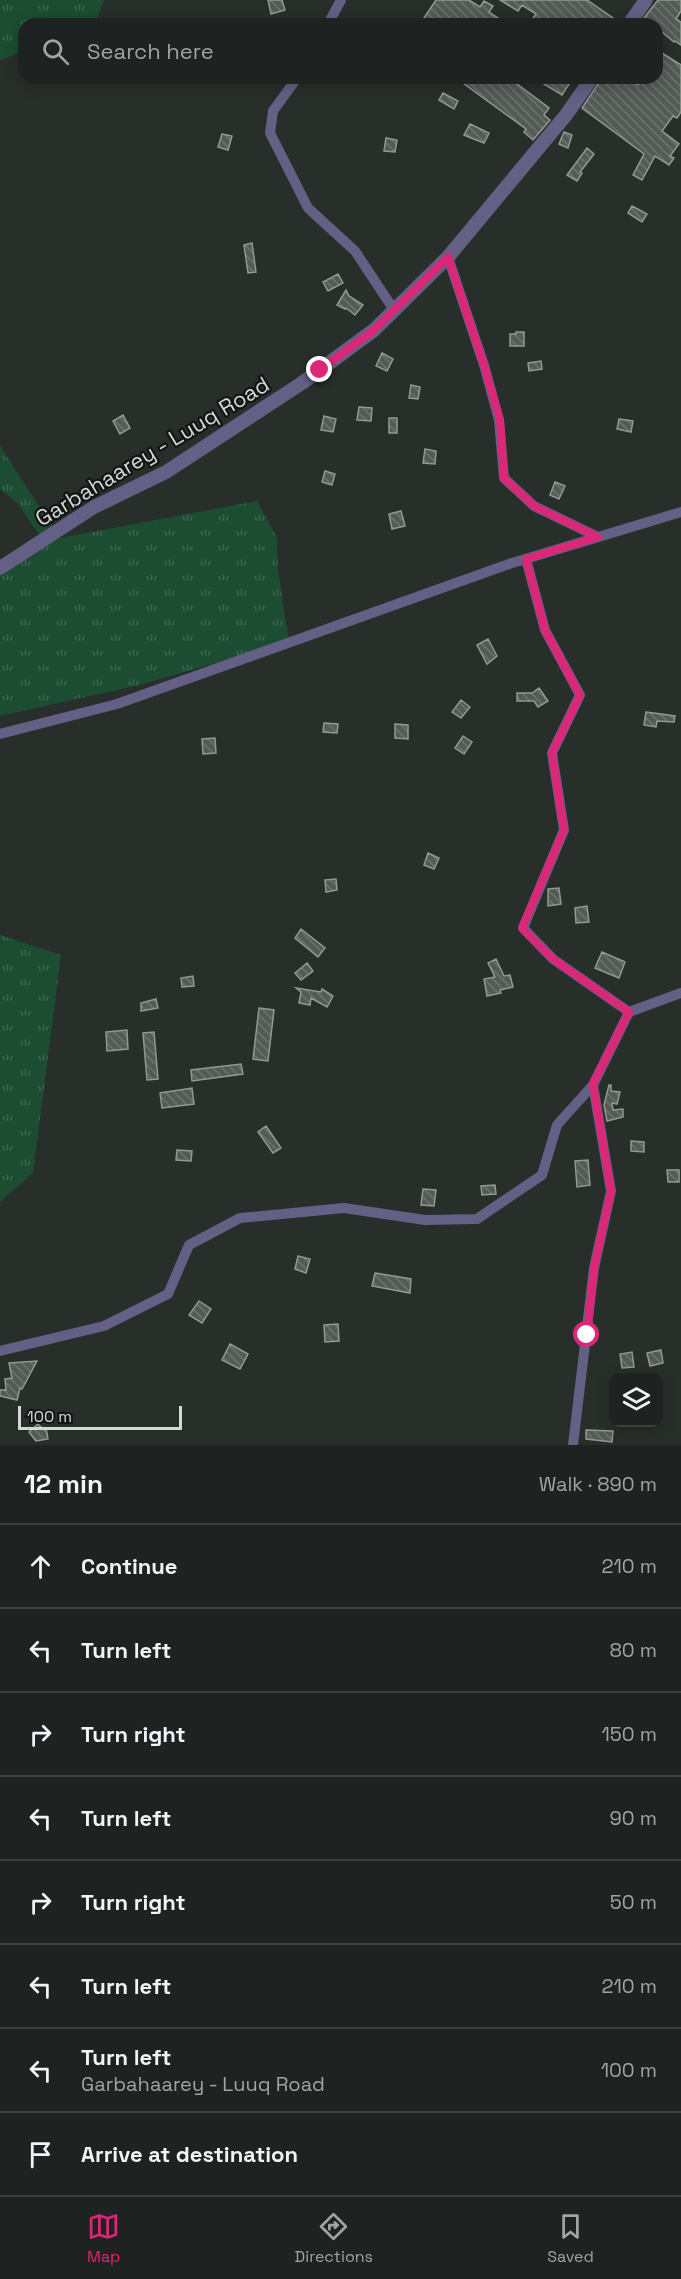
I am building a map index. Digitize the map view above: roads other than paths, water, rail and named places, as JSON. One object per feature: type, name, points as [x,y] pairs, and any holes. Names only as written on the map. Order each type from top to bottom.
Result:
[{"type":"street","points":[[331,18],[340,0]]},
{"type":"street","points":[[633,18],[645,0]]},
{"type":"street","points":[[293,84],[273,111],[270,133],[308,208],[355,251],[394,310]]},
{"type":"street","name":"Garbahaarey - Luuq Road","points":[[0,568],[94,507],[166,472],[302,384],[374,330],[448,257],[566,115],[588,84]]},
{"type":"street","points":[[448,257],[500,420],[504,478],[534,506],[598,537]]},
{"type":"street","points":[[0,734],[117,704],[526,559],[681,512]]},
{"type":"street","points":[[526,559],[545,630],[580,695],[552,753],[564,830],[522,928],[553,959],[629,1012]]},
{"type":"street","points":[[0,1351],[104,1326],[168,1294],[189,1245],[240,1218],[344,1208],[425,1220],[477,1219],[542,1175],[558,1125],[593,1084],[629,1012],[681,993]]},
{"type":"street","points":[[573,1445],[594,1268],[611,1191],[593,1084]]}]
